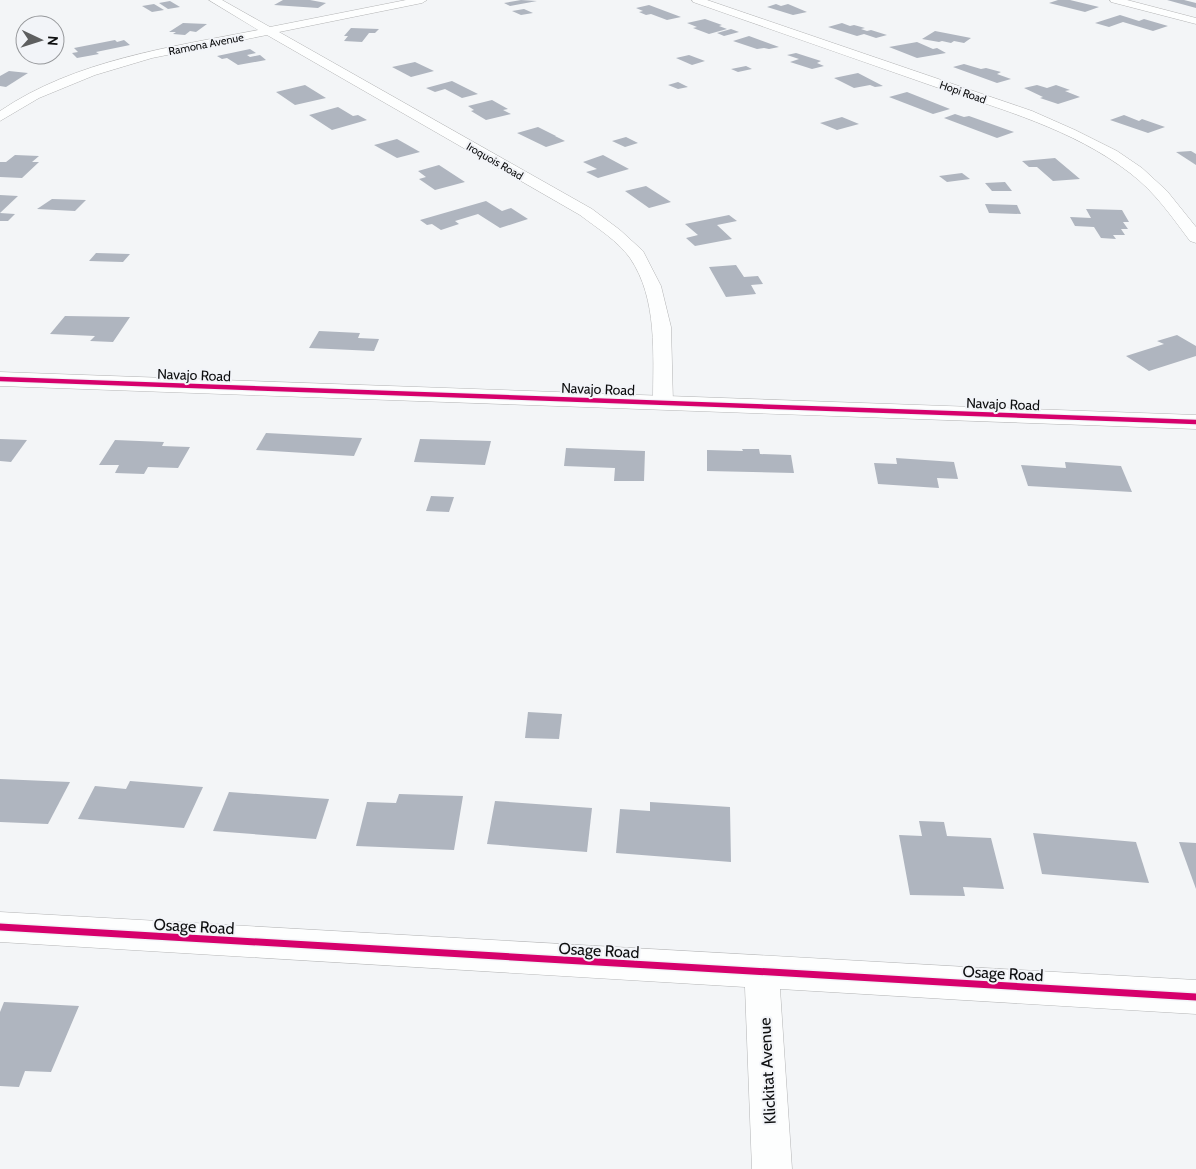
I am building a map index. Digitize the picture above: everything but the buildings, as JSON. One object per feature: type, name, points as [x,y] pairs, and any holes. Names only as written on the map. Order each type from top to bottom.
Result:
[{"type":"main road","name":"Navajo Road","points":[[0,379],[1196,422]]},
{"type":"street","name":"Iroquois Road","points":[[214,0],[586,212],[614,233],[637,255],[652,286],[662,327],[663,403]]},
{"type":"street","name":"Ramona Avenue","points":[[0,117],[39,93],[72,79],[150,55],[422,0]]},
{"type":"street","name":"Hopi Road","points":[[697,0],[1027,114],[1068,131],[1105,150],[1138,172],[1175,210],[1196,238]]},
{"type":"street","points":[[1115,0],[1196,21]]},
{"type":"street","name":"Osage Road","points":[[0,927],[1196,996]]},
{"type":"street","name":"Klickitat Avenue","points":[[762,972],[772,1169]]},
{"type":"cycle path","points":[[0,379],[1196,422]]},
{"type":"cycle path","points":[[0,927],[1196,997]]}]
